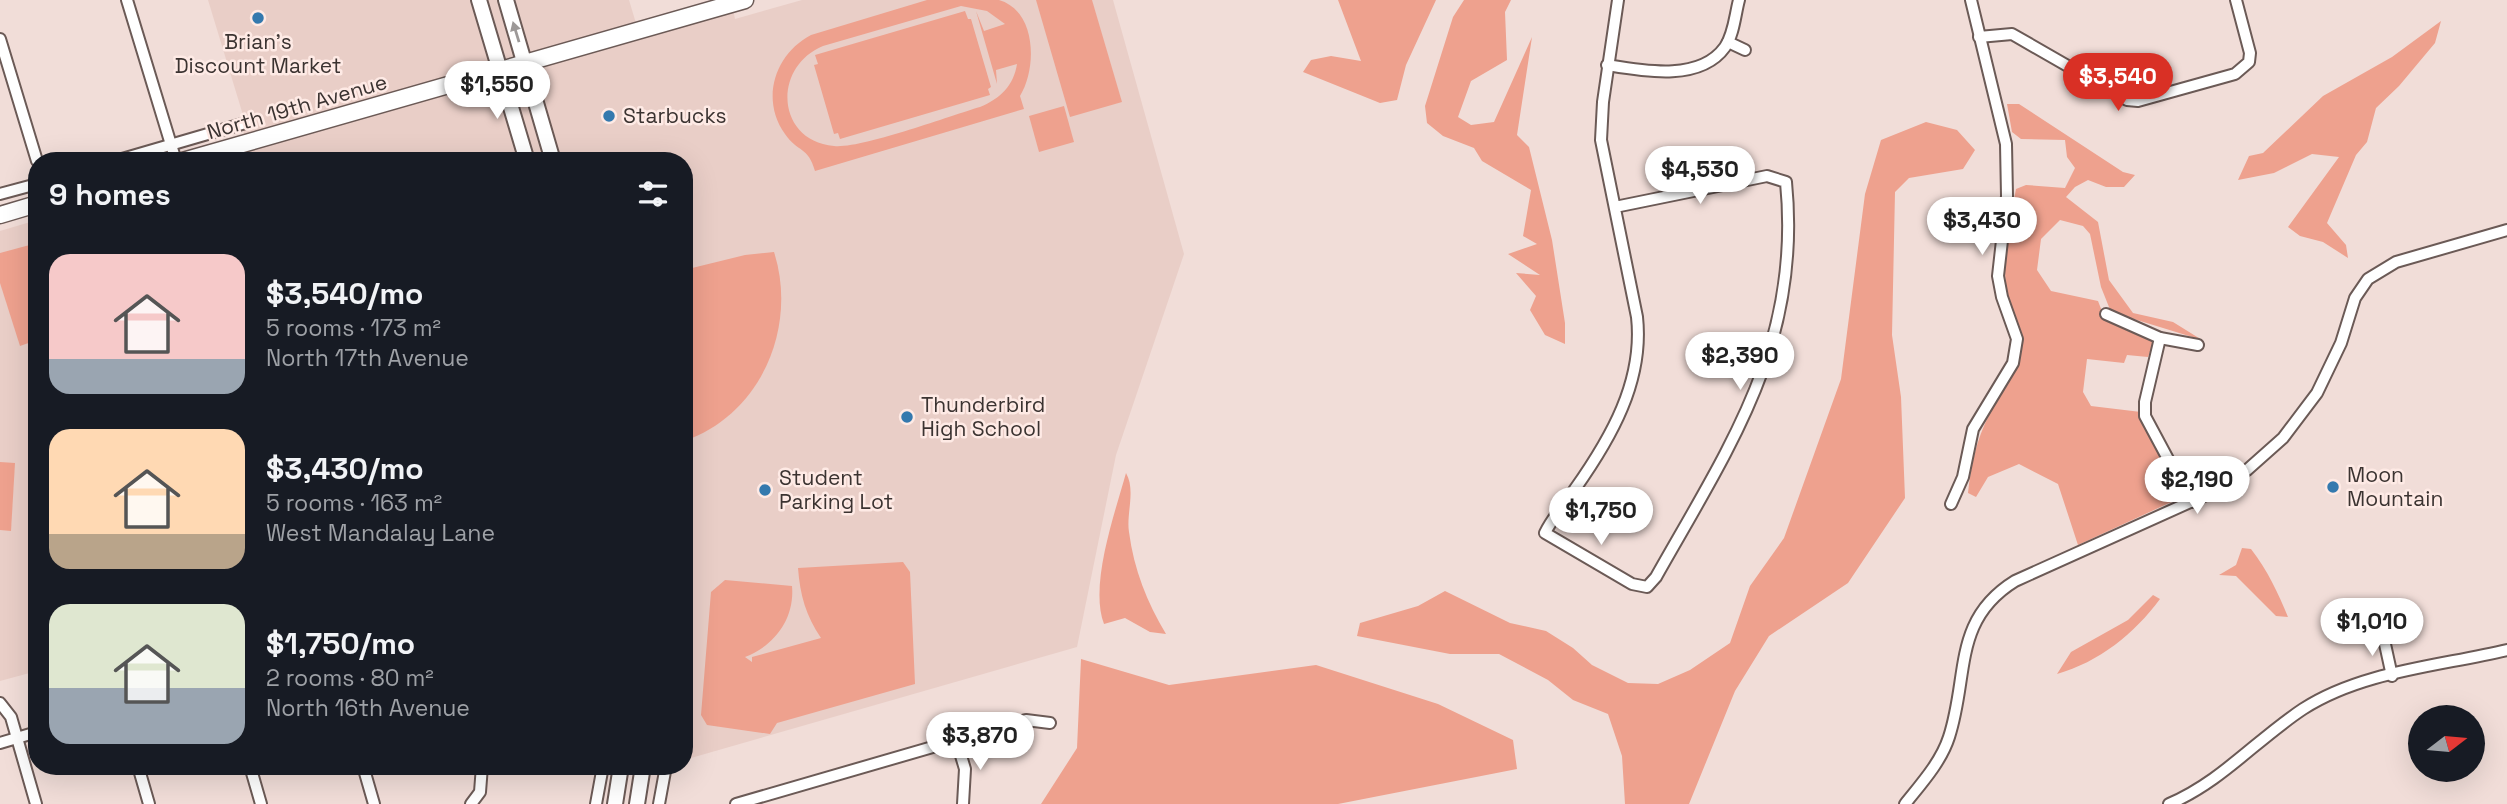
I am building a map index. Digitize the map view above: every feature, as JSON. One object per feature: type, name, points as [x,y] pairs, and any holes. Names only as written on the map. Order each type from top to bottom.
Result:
[{"type":"main road","points":[[479,0],[524,152]]},
{"type":"main road","points":[[506,0],[551,152]]},
{"type":"main road","name":"North 19th Avenue","points":[[215,152],[745,0]]},
{"type":"main road","points":[[0,215],[28,207]]},
{"type":"main road","points":[[615,804],[620,775]]},
{"type":"main road","points":[[637,804],[642,775]]},
{"type":"street","points":[[127,0],[173,152]]},
{"type":"street","points":[[1615,207],[1767,176],[1786,182],[1787,282],[1770,356],[1732,444],[1656,577],[1647,587],[1632,584],[1545,533],[1551,519],[1573,492],[1605,443],[1620,412],[1637,364],[1640,341],[1637,317],[1601,140],[1607,65],[1618,0]]},
{"type":"street","points":[[1607,65],[1667,72],[1696,67],[1711,60],[1728,42],[1739,0]]},
{"type":"street","points":[[1951,504],[1963,477],[1973,429],[2013,363],[2017,351],[2017,339],[2002,297],[1998,276],[2007,196],[2006,144],[1971,0]]},
{"type":"street","points":[[1979,37],[2012,34],[2113,94],[2138,101],[2235,74],[2249,62],[2249,45],[2236,0]]},
{"type":"street","points":[[0,39],[34,152]]},
{"type":"street","points":[[1728,42],[1745,50]]},
{"type":"street","name":"North 19th Avenue","points":[[149,152],[249,122]]},
{"type":"street","points":[[0,194],[28,186]]},
{"type":"street","points":[[1905,804],[1946,746],[1965,648],[1973,624],[1990,600],[2015,580],[2191,502],[2233,480],[2259,461],[2305,412],[2325,381],[2355,298],[2368,279],[2396,262],[2507,230]]},
{"type":"street","points":[[2106,314],[2160,338],[2198,345]]},
{"type":"street","points":[[2160,338],[2145,402],[2145,416],[2191,502]]},
{"type":"street","points":[[2383,635],[2392,676]]},
{"type":"street","points":[[2169,804],[2204,787],[2304,709],[2343,689],[2507,650]]},
{"type":"street","points":[[0,703],[8,712],[36,804]]},
{"type":"street","points":[[736,804],[767,800],[956,739],[1026,720],[1050,723]]},
{"type":"street","points":[[0,743],[28,735]]},
{"type":"street","points":[[956,739],[965,769],[963,804]]},
{"type":"street","points":[[141,775],[149,804]]},
{"type":"street","points":[[253,775],[261,804]]},
{"type":"street","points":[[366,775],[374,804]]},
{"type":"street","points":[[471,804],[480,792],[481,775]]},
{"type":"street","points":[[596,804],[601,775]]},
{"type":"street","points":[[659,804],[664,775]]},
{"type":"shaded area","name":"Thunderbird High School","points":[[208,0],[629,0],[638,30],[732,4],[735,19],[802,0],[1113,0],[1184,254],[1116,455],[1077,647],[693,757],[693,152],[245,152],[243,115]]},
{"type":"shaded area","points":[[927,0],[999,0],[1012,6],[1027,28],[1031,57],[1026,85],[1020,96],[1024,109],[815,171],[806,153],[785,134],[773,106],[775,78],[780,65],[799,43],[811,35]],"holes":[[[961,6],[987,11],[1005,24],[984,31],[976,11],[997,84],[996,70],[1017,64],[1009,85],[987,104],[906,131],[847,146],[815,141],[801,131],[792,118],[788,102],[789,86],[795,70],[806,56],[823,46]]]},
{"type":"shaded area","points":[[1036,0],[1092,0],[1122,102],[1070,117]]},
{"type":"shaded area","points":[[1338,0],[1436,0],[1406,65],[1397,100],[1380,103],[1303,72],[1311,60],[1331,56],[1361,61]]},
{"type":"shaded area","points":[[1464,0],[1511,0],[1505,12],[1507,60],[1471,81],[1458,117],[1471,125],[1494,122],[1532,37],[1517,135],[1529,147],[1552,240],[1565,323],[1565,344],[1545,335],[1530,310],[1536,296],[1516,273],[1540,275],[1508,254],[1537,244],[1523,236],[1531,190],[1482,161],[1474,148],[1443,136],[1427,123],[1425,106],[1453,17]]},
{"type":"shaded area","points":[[965,11],[968,19],[971,19],[991,87],[988,89],[990,95],[840,139],[838,133],[834,134],[814,65],[818,64],[815,55]]},
{"type":"shaded area","points":[[2441,21],[2435,43],[2399,86],[2376,108],[2367,142],[2356,155],[2327,223],[2346,245],[2348,258],[2323,242],[2300,236],[2288,227],[2339,157],[2312,154],[2274,173],[2238,180],[2249,156],[2263,153],[2323,96],[2392,57]]},
{"type":"shaded area","points":[[2007,104],[2019,104],[2123,172],[2135,175],[2124,187],[2106,187],[2088,180],[2075,187],[2066,197],[2098,222],[2109,280],[2133,313],[2173,322],[2202,340],[2111,312],[2101,287],[2090,234],[2083,226],[2060,220],[2041,239],[2037,270],[2051,291],[2098,301],[2105,319],[2149,336],[2153,344],[2148,357],[2127,355],[2124,363],[2087,359],[2083,392],[2091,406],[2141,412],[2181,494],[2180,498],[2078,545],[2058,484],[2019,464],[1988,477],[1976,497],[1968,493],[1981,434],[1989,415],[2012,378],[2021,353],[2021,335],[2007,294],[2005,274],[2007,237],[2016,189],[2026,185],[2065,188],[2075,168],[2067,157],[2065,140],[2021,139],[2012,132]]},
{"type":"shaded area","points":[[1064,106],[1074,142],[1039,152],[1029,116]]},
{"type":"shaded area","points":[[1926,122],[1957,130],[1975,150],[1963,169],[1909,178],[1895,192],[1892,335],[1901,397],[1905,498],[1848,583],[1769,636],[1735,691],[1689,804],[1625,804],[1622,756],[1608,714],[1573,700],[1548,680],[1499,654],[1450,654],[1357,636],[1360,623],[1418,606],[1445,591],[1510,623],[1546,631],[1573,648],[1592,665],[1628,683],[1658,684],[1690,670],[1730,643],[1750,586],[1784,538],[1841,379],[1865,194],[1881,140]]},
{"type":"shaded area","points":[[28,223],[28,673],[0,681],[0,231]]},
{"type":"shaded area","points":[[28,245],[28,343],[20,346],[0,283],[0,253]]},
{"type":"shaded area","points":[[774,252],[780,281],[781,310],[776,338],[767,365],[753,390],[734,411],[711,428],[693,437],[693,268],[745,255]]},
{"type":"shaded area","points":[[0,462],[15,463],[11,531],[0,530]]},
{"type":"shaded area","points":[[1126,473],[1131,494],[1128,525],[1134,559],[1147,598],[1166,634],[1150,632],[1125,618],[1104,624],[1100,608],[1101,570],[1105,549]]},
{"type":"shaded area","points":[[2242,548],[2251,549],[2257,557],[2288,617],[2276,616],[2236,576],[2219,575],[2236,565]]},
{"type":"shaded area","points":[[903,562],[910,572],[915,684],[777,723],[770,734],[707,725],[701,715],[711,592],[725,580],[792,586],[790,609],[781,630],[765,646],[745,657],[752,662],[752,657],[821,638],[805,605],[798,568]]},
{"type":"shaded area","points":[[2153,595],[2160,599],[2127,635],[2087,662],[2057,674],[2071,652],[2128,620]]},
{"type":"shaded area","points":[[1081,659],[1169,685],[1316,665],[1438,704],[1513,740],[1517,769],[1338,804],[1041,804],[1077,748]]},
{"type":"place","name":"Brian's Discount Market","points":[[258,18]]},
{"type":"place","name":"Starbucks","points":[[609,116]]},
{"type":"place","name":"Thunderbird High School","points":[[907,417]]},
{"type":"place","name":"Moon Mountain","points":[[2333,487]]},
{"type":"place","name":"Student Parking Lot","points":[[765,490]]}]
